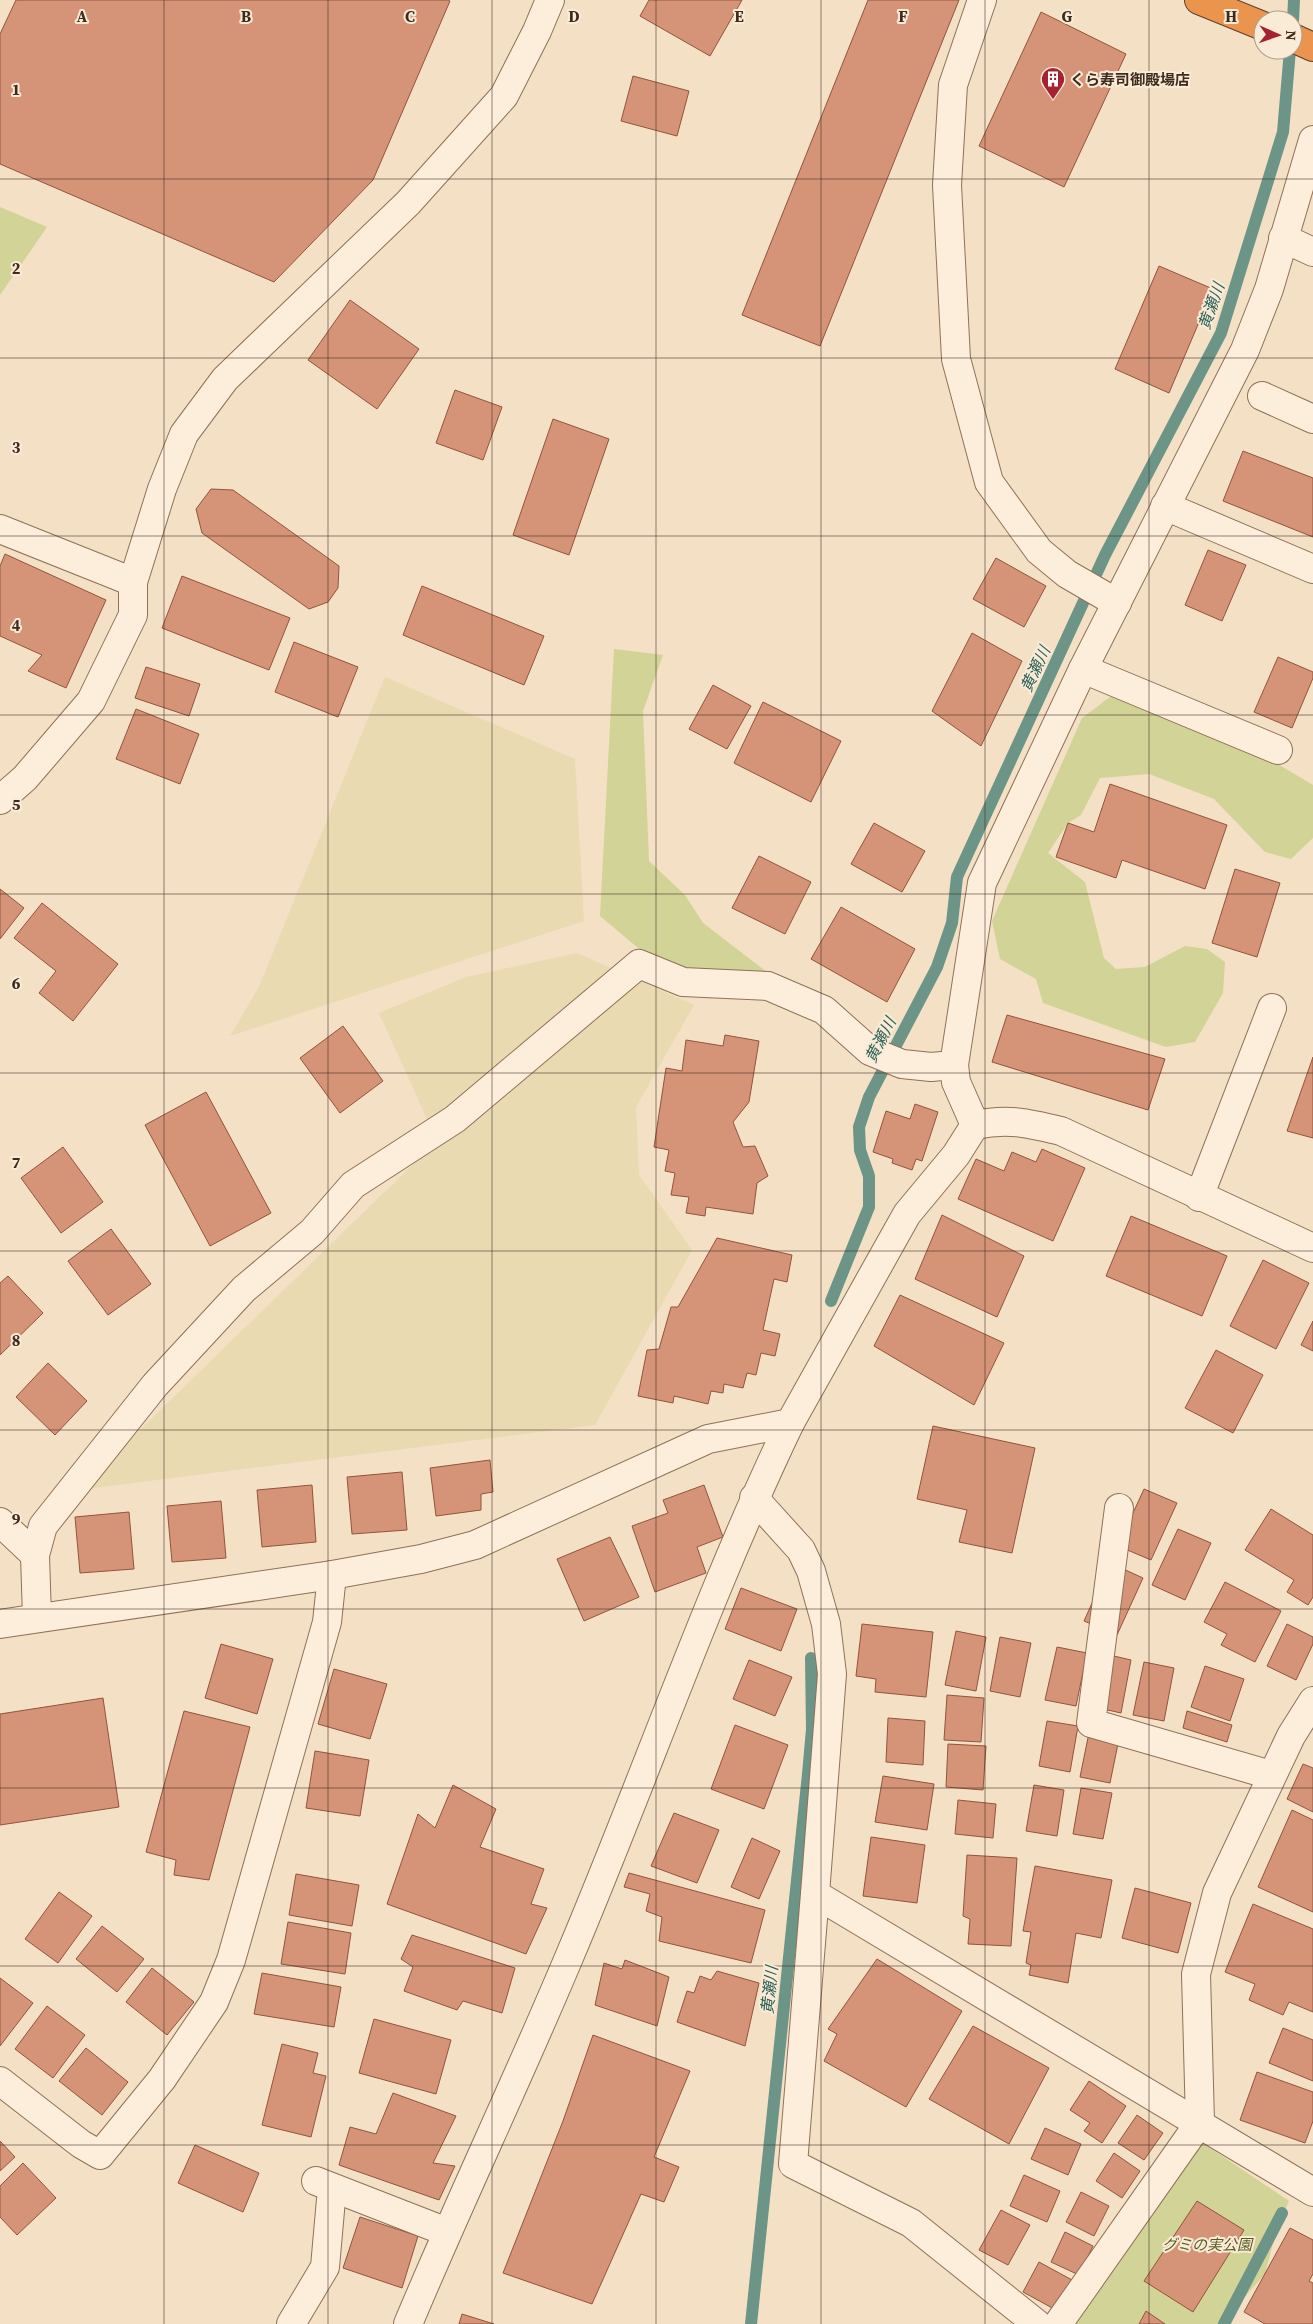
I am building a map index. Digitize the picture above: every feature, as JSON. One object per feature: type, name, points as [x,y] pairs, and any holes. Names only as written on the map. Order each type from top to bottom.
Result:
[{"type":"highway","points":[[1199,0],[1253,22]]},
{"type":"street","points":[[0,800],[25,778],[91,701],[133,615],[133,582],[162,489],[184,434],[225,379],[408,203],[504,96],[538,31],[550,0]]},
{"type":"street","points":[[538,31],[570,0]]},
{"type":"street","points":[[982,0],[954,85],[947,185],[956,359],[989,482],[1039,551],[1067,574],[1111,599]]},
{"type":"street","points":[[942,1066],[982,883],[1083,668],[1111,599],[1165,506],[1245,350],[1269,289],[1313,140]]},
{"type":"street","points":[[1283,238],[1313,252]]},
{"type":"street","points":[[1262,396],[1313,419]]},
{"type":"street","points":[[1165,506],[1313,569]]},
{"type":"street","points":[[0,528],[133,582]]},
{"type":"street","points":[[1083,668],[1278,750]]},
{"type":"street","points":[[38,1618],[35,1555],[43,1526],[90,1464],[155,1385],[244,1289],[312,1232],[353,1185],[455,1118],[639,964],[683,982],[768,986],[824,1010],[870,1051],[902,1064],[942,1066],[956,1082],[975,1125]]},
{"type":"street","points":[[1199,1197],[1272,1008]]},
{"type":"street","points":[[408,2324],[570,1955],[754,1498],[790,1424],[907,1214],[956,1155],[975,1125],[997,1120],[1024,1122],[1061,1131],[1199,1197],[1313,1248]]},
{"type":"street","points":[[0,1624],[332,1575],[421,1559],[475,1545],[708,1439],[790,1424]]},
{"type":"street","points":[[754,1498],[801,1550],[811,1571],[826,1624],[832,1674],[793,2164],[911,2223],[1037,2324]]},
{"type":"street","points":[[1119,1508],[1091,1723],[1272,1775]]},
{"type":"street","points":[[0,1522],[35,1555]]},
{"type":"street","points":[[0,2081],[81,2144],[100,2155],[162,2080],[214,2002],[232,1960],[324,1631],[332,1575]]},
{"type":"street","points":[[1058,2324],[1200,2122],[1196,1974],[1217,1893],[1291,1736],[1313,1701]]},
{"type":"street","points":[[815,1894],[1200,2122],[1313,2192]]},
{"type":"street","points":[[291,2324],[325,2267],[323,2184],[447,2232]]},
{"type":"shaded area","points":[[385,677],[575,759],[584,921],[230,1036],[259,987]]},
{"type":"shaded area","points":[[577,953],[694,1005],[636,1107],[639,1175],[692,1250],[595,1425],[78,1490],[437,1141],[379,1013],[466,977]]},
{"type":"green space","points":[[0,207],[47,227],[0,295]]},
{"type":"green space","points":[[614,649],[663,655],[643,711],[649,861],[685,895],[703,923],[767,972],[693,973],[650,958],[600,916]]},
{"type":"green space","points":[[1114,694],[1239,741],[1313,785],[1313,838],[1291,859],[1265,852],[1214,799],[1149,774],[1100,778],[1081,815],[1068,823],[1048,853],[1085,882],[1104,958],[1116,969],[1145,967],[1185,946],[1207,949],[1225,962],[1223,993],[1195,1042],[1166,1047],[1043,1003],[1036,979],[1000,959],[992,921],[1082,718]]},
{"type":"green space","name":"グミの実公園","points":[[1201,2142],[1289,2201],[1276,2232],[1265,2274],[1225,2319],[1223,2324],[1073,2324]]},
{"type":"building","points":[[16,0],[450,1],[373,180],[274,282],[0,164],[0,34]]},
{"type":"building","points":[[649,0],[742,0],[710,56],[640,16]]},
{"type":"building","points":[[868,0],[959,0],[820,346],[742,315]]},
{"type":"building","name":"くら寿司御殿場店","points":[[1041,12],[1126,54],[1064,187],[979,146]]},
{"type":"building","points":[[633,76],[689,91],[677,136],[621,121]]},
{"type":"building","points":[[1159,266],[1213,289],[1169,393],[1115,369]]},
{"type":"building","points":[[350,300],[419,349],[377,409],[308,360]]},
{"type":"building","points":[[455,390],[502,407],[483,460],[436,443]]},
{"type":"building","points":[[553,419],[609,439],[569,555],[513,535]]},
{"type":"building","points":[[1243,451],[1313,478],[1313,537],[1223,501]]},
{"type":"building","points":[[211,489],[233,490],[339,566],[338,588],[328,602],[309,609],[202,533],[196,509]]},
{"type":"building","points":[[1208,550],[1246,565],[1222,621],[1185,605]]},
{"type":"building","points":[[5,554],[106,600],[66,688],[28,671],[42,655],[0,636],[0,566]]},
{"type":"building","points":[[996,558],[1046,586],[1024,627],[973,599]]},
{"type":"building","points":[[182,576],[290,618],[269,670],[162,628]]},
{"type":"building","points":[[422,586],[544,636],[524,685],[403,635]]},
{"type":"building","points":[[972,633],[1022,661],[981,746],[932,711]]},
{"type":"building","points":[[294,642],[358,667],[338,717],[275,692]]},
{"type":"building","points":[[1278,657],[1313,672],[1313,678],[1292,728],[1254,712]]},
{"type":"building","points":[[146,667],[200,684],[189,716],[135,698]]},
{"type":"building","points":[[713,685],[751,706],[727,749],[689,729]]},
{"type":"building","points":[[763,702],[841,741],[811,802],[734,763]]},
{"type":"building","points":[[136,709],[199,734],[180,784],[116,759]]},
{"type":"building","points":[[1110,784],[1227,825],[1205,889],[1122,860],[1116,878],[1056,857],[1068,823],[1094,832]]},
{"type":"building","points":[[874,823],[925,851],[902,892],[851,864]]},
{"type":"building","points":[[759,856],[811,882],[785,934],[732,908]]},
{"type":"building","points":[[1235,869],[1280,883],[1257,957],[1212,943]]},
{"type":"building","points":[[0,889],[24,908],[0,939]]},
{"type":"building","points":[[42,903],[118,964],[73,1021],[39,993],[56,971],[14,938]]},
{"type":"building","points":[[841,907],[915,949],[887,1002],[811,959]]},
{"type":"building","points":[[1007,1015],[1165,1059],[1148,1110],[992,1062]]},
{"type":"building","points":[[343,1026],[383,1081],[340,1113],[300,1058]]},
{"type":"building","points":[[725,1035],[759,1041],[749,1102],[733,1122],[743,1147],[755,1146],[768,1176],[757,1183],[753,1214],[706,1207],[705,1216],[686,1213],[689,1197],[671,1195],[675,1173],[665,1171],[669,1150],[654,1147],[666,1068],[682,1071],[686,1040],[723,1046]]},
{"type":"building","points":[[1313,1057],[1313,1138],[1287,1131]]},
{"type":"building","points":[[206,1092],[271,1213],[210,1246],[145,1125]]},
{"type":"building","points":[[915,1104],[938,1112],[922,1161],[916,1159],[912,1170],[892,1163],[893,1159],[873,1152],[886,1111],[910,1119]]},
{"type":"building","points":[[63,1147],[103,1202],[61,1233],[21,1178]]},
{"type":"building","points":[[1042,1149],[1085,1168],[1053,1241],[958,1199],[976,1159],[1004,1171],[1012,1152],[1036,1162]]},
{"type":"building","points":[[942,1215],[1024,1256],[997,1317],[915,1279]]},
{"type":"building","points":[[1131,1216],[1227,1256],[1202,1316],[1106,1276]]},
{"type":"building","points":[[111,1229],[151,1284],[108,1315],[68,1261]]},
{"type":"building","points":[[717,1238],[792,1255],[787,1282],[774,1279],[763,1330],[780,1334],[775,1356],[761,1353],[756,1375],[747,1373],[743,1388],[724,1384],[723,1393],[711,1391],[708,1404],[674,1396],[673,1403],[638,1396],[647,1350],[659,1349],[671,1307],[678,1307]]},
{"type":"building","points":[[1263,1260],[1309,1283],[1276,1349],[1230,1326]]},
{"type":"building","points":[[8,1276],[43,1313],[0,1355],[0,1283]]},
{"type":"building","points":[[900,1295],[1004,1343],[974,1405],[874,1346]]},
{"type":"building","points":[[1313,1321],[1313,1351],[1301,1345]]},
{"type":"building","points":[[1216,1350],[1263,1375],[1233,1433],[1185,1408]]},
{"type":"building","points":[[48,1363],[87,1401],[55,1435],[16,1397]]},
{"type":"building","points":[[933,1426],[1035,1448],[1012,1553],[959,1542],[967,1510],[917,1499]]},
{"type":"building","points":[[490,1460],[493,1492],[481,1494],[481,1510],[436,1516],[430,1468]]},
{"type":"building","points":[[402,1472],[407,1530],[352,1534],[347,1477]]},
{"type":"building","points":[[312,1485],[316,1542],[262,1547],[257,1490]]},
{"type":"building","points":[[704,1485],[723,1537],[697,1547],[706,1573],[655,1592],[632,1526],[668,1513],[663,1500]]},
{"type":"building","points":[[1144,1489],[1177,1503],[1151,1560],[1118,1546]]},
{"type":"building","points":[[221,1501],[226,1558],[172,1562],[167,1506]]},
{"type":"building","points":[[1271,1509],[1313,1535],[1313,1597],[1308,1605],[1287,1592],[1294,1580],[1245,1550]]},
{"type":"building","points":[[129,1512],[134,1569],[80,1573],[75,1517]]},
{"type":"building","points":[[1178,1529],[1211,1543],[1185,1600],[1152,1585]]},
{"type":"building","points":[[610,1537],[639,1597],[584,1621],[557,1559]]},
{"type":"building","points":[[1110,1563],[1143,1578],[1117,1635],[1084,1621]]},
{"type":"building","points":[[1225,1582],[1281,1611],[1255,1662],[1221,1645],[1227,1634],[1204,1622]]},
{"type":"building","points":[[741,1588],[797,1609],[781,1651],[725,1629]]},
{"type":"building","points":[[862,1624],[933,1632],[926,1697],[875,1692],[876,1679],[856,1676]]},
{"type":"building","points":[[1287,1624],[1313,1637],[1313,1644],[1296,1680],[1267,1666]]},
{"type":"building","points":[[956,1631],[986,1637],[976,1691],[945,1685]]},
{"type":"building","points":[[1000,1637],[1031,1643],[1020,1697],[990,1691]]},
{"type":"building","points":[[221,1644],[273,1659],[257,1714],[205,1698]]},
{"type":"building","points":[[1057,1647],[1087,1653],[1076,1706],[1045,1700]]},
{"type":"building","points":[[1101,1653],[1131,1660],[1121,1713],[1090,1706]]},
{"type":"building","points":[[749,1660],[792,1677],[775,1716],[733,1699]]},
{"type":"building","points":[[1144,1662],[1174,1668],[1164,1721],[1133,1715]]},
{"type":"building","points":[[1205,1666],[1244,1679],[1230,1721],[1191,1707]]},
{"type":"building","points":[[334,1669],[387,1684],[370,1739],[318,1724]]},
{"type":"building","points":[[947,1695],[984,1698],[981,1742],[944,1740]]},
{"type":"building","points":[[103,1698],[119,1807],[0,1825],[0,1714]]},
{"type":"building","points":[[184,1711],[250,1727],[209,1880],[174,1875],[176,1860],[146,1852]]},
{"type":"building","points":[[1187,1711],[1232,1725],[1227,1742],[1183,1728]]},
{"type":"building","points":[[888,1718],[925,1721],[923,1765],[886,1762]]},
{"type":"building","points":[[1047,1721],[1078,1726],[1070,1772],[1039,1766]]},
{"type":"building","points":[[1091,1723],[1121,1729],[1110,1783],[1080,1777]]},
{"type":"building","points":[[735,1725],[788,1745],[764,1809],[711,1789]]},
{"type":"building","points":[[948,1744],[986,1746],[983,1790],[946,1787]]},
{"type":"building","points":[[315,1751],[369,1760],[360,1816],[306,1808]]},
{"type":"building","points":[[1303,1764],[1313,1768],[1313,1812],[1287,1799]]},
{"type":"building","points":[[883,1776],[934,1784],[927,1830],[875,1822]]},
{"type":"building","points":[[453,1785],[496,1809],[480,1847],[544,1869],[531,1904],[547,1908],[526,1954],[387,1904],[418,1814],[435,1828]]},
{"type":"building","points":[[1034,1785],[1064,1790],[1057,1836],[1026,1831]]},
{"type":"building","points":[[1081,1788],[1112,1793],[1103,1839],[1073,1834]]},
{"type":"building","points":[[958,1800],[996,1804],[993,1838],[955,1834]]},
{"type":"building","points":[[1292,1810],[1313,1820],[1313,1912],[1258,1887]]},
{"type":"building","points":[[674,1813],[719,1830],[697,1883],[651,1866]]},
{"type":"building","points":[[871,1837],[925,1845],[917,1903],[863,1896]]},
{"type":"building","points":[[752,1838],[780,1851],[759,1899],[731,1887]]},
{"type":"building","points":[[967,1855],[1017,1858],[1011,1946],[968,1944],[970,1919],[963,1916]]},
{"type":"building","points":[[1035,1866],[1112,1880],[1101,1938],[1076,1933],[1068,1983],[1029,1975],[1031,1965],[1026,1963],[1031,1932],[1023,1931]]},
{"type":"building","points":[[629,1873],[765,1910],[751,1963],[659,1941],[662,1917],[646,1911],[650,1894],[624,1887]]},
{"type":"building","points":[[296,1874],[359,1885],[352,1926],[289,1915]]},
{"type":"building","points":[[1135,1888],[1191,1903],[1178,1953],[1122,1938]]},
{"type":"building","points":[[59,1892],[92,1916],[58,1963],[25,1939]]},
{"type":"building","points":[[1253,1904],[1313,1929],[1313,2012],[1289,2002],[1283,2015],[1249,2000],[1255,1984],[1225,1972]]},
{"type":"building","points":[[288,1922],[351,1933],[345,1974],[281,1964]]},
{"type":"building","points":[[102,1926],[144,1959],[117,1992],[76,1959]]},
{"type":"building","points":[[412,1935],[515,1968],[502,2013],[463,2001],[457,2010],[404,1991],[413,1967],[401,1959]]},
{"type":"building","points":[[877,1959],[962,2011],[906,2107],[824,2061],[837,2034],[828,2029]]},
{"type":"building","points":[[625,1960],[669,1977],[657,2026],[595,2005],[604,1963],[622,1969]]},
{"type":"building","points":[[152,1968],[194,2002],[167,2035],[126,2002]]},
{"type":"building","points":[[717,1971],[759,1983],[745,2046],[677,2022],[687,1991],[694,1993],[700,1976],[711,1980]]},
{"type":"building","points":[[262,1973],[341,1987],[334,2027],[254,2014]]},
{"type":"building","points":[[0,1978],[33,2003],[0,2046]]},
{"type":"building","points":[[47,2006],[85,2035],[53,2078],[15,2049]]},
{"type":"building","points":[[374,2019],[451,2040],[436,2094],[359,2073]]},
{"type":"building","points":[[973,2026],[1049,2068],[1009,2144],[929,2099]]},
{"type":"building","points":[[1283,2028],[1313,2040],[1313,2081],[1269,2063]]},
{"type":"building","points":[[593,2035],[690,2071],[654,2157],[679,2167],[664,2202],[641,2194],[592,2304],[503,2273],[563,2121]]},
{"type":"building","points":[[282,2044],[318,2053],[313,2073],[326,2076],[311,2137],[262,2125]]},
{"type":"building","points":[[86,2048],[128,2082],[102,2115],[59,2081]]},
{"type":"building","points":[[1257,2072],[1313,2092],[1313,2121],[1305,2143],[1240,2120]]},
{"type":"building","points":[[1089,2081],[1126,2106],[1102,2143],[1084,2131],[1090,2123],[1070,2110]]},
{"type":"building","points":[[393,2093],[456,2116],[433,2163],[455,2166],[439,2200],[339,2165],[350,2127],[376,2134]]},
{"type":"building","points":[[1137,2115],[1163,2133],[1144,2160],[1118,2143]]},
{"type":"building","points":[[1045,2128],[1081,2144],[1068,2175],[1031,2159]]},
{"type":"building","points":[[0,2141],[15,2157],[0,2171]]},
{"type":"building","points":[[195,2145],[259,2173],[243,2212],[178,2183]]},
{"type":"building","points":[[1114,2153],[1140,2171],[1122,2198],[1096,2181]]},
{"type":"building","points":[[23,2163],[56,2198],[17,2235],[0,2217],[0,2186]]},
{"type":"building","points":[[1024,2175],[1060,2191],[1047,2222],[1010,2206]]},
{"type":"building","points":[[1081,2192],[1109,2206],[1094,2236],[1066,2222]]},
{"type":"building","points":[[1197,2201],[1244,2230],[1193,2312],[1144,2281]]},
{"type":"building","points":[[1001,2210],[1030,2225],[1008,2265],[979,2250]]},
{"type":"building","points":[[360,2217],[418,2236],[402,2288],[343,2268]]},
{"type":"building","points":[[1290,2228],[1313,2240],[1313,2274],[1309,2281],[1313,2283],[1313,2324],[1265,2324],[1244,2312]]},
{"type":"building","points":[[1065,2232],[1093,2246],[1079,2275],[1051,2262]]},
{"type":"building","points":[[1039,2262],[1072,2280],[1056,2310],[1023,2292]]},
{"type":"building","points":[[1146,2311],[1165,2324],[1139,2324]]},
{"type":"building","points":[[462,2314],[494,2324],[459,2324]]},
{"type":"waterway","name":"黄瀬川","points":[[1294,0],[1294,10]]},
{"type":"waterway","name":"黄瀬川","points":[[831,1301],[869,1207],[869,1176],[860,1150],[859,1127],[869,1097],[937,967],[952,923],[957,877],[1105,555],[1221,333],[1283,132],[1289,60]]},
{"type":"waterway","name":"黄瀬川","points":[[751,2324],[808,1774],[812,1729],[811,1658]]},
{"type":"waterway","points":[[1224,2324],[1282,2213]]},
{"type":"place","name":"くら寿司御殿場店","points":[[1053,100]]}]
